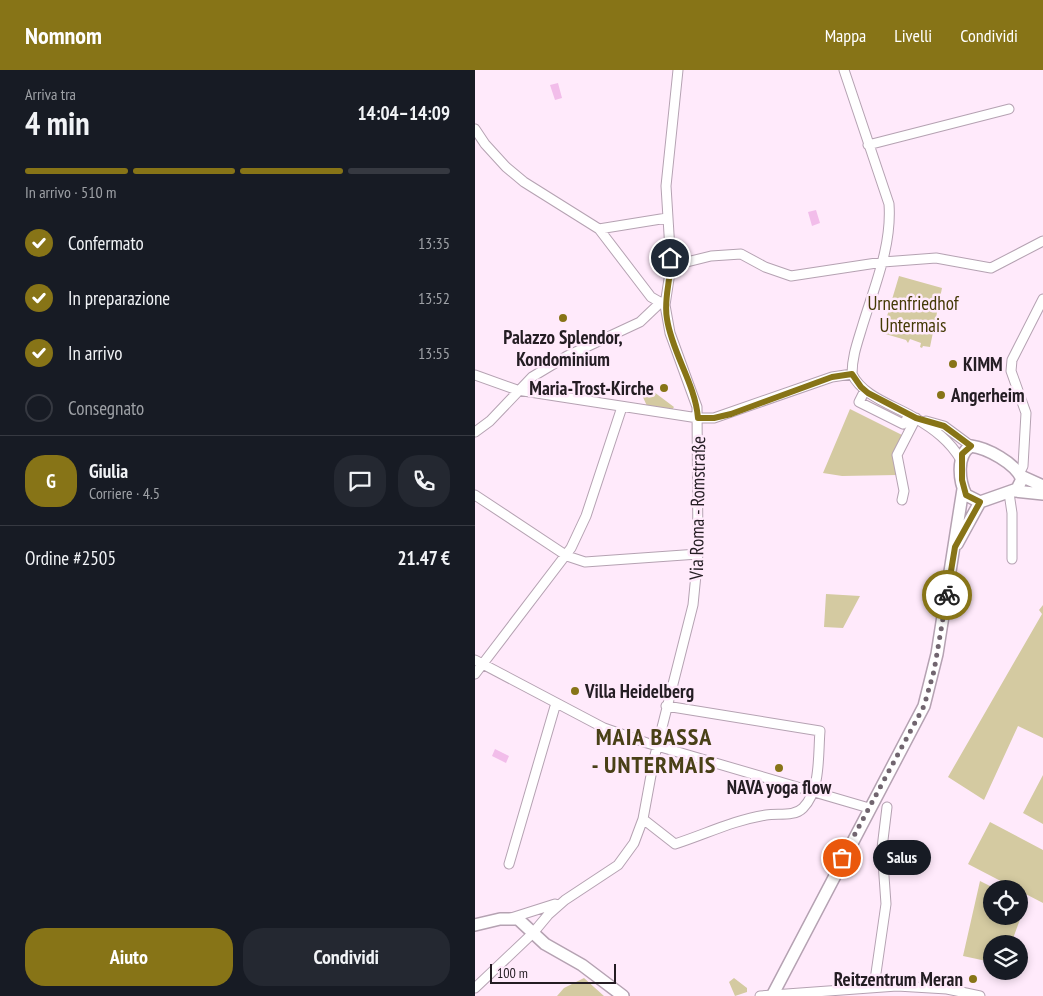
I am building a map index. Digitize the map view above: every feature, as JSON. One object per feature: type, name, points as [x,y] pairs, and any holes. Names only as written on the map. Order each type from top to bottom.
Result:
[{"type":"main road","points":[[772,995],[924,706],[930,689],[955,547],[958,513],[963,489],[961,460],[964,450],[971,446],[979,447],[1004,461],[1020,475],[1043,486]]},
{"type":"main road","points":[[1012,492],[1021,483],[1020,475]]},
{"type":"main road","points":[[963,489],[966,495],[980,502]]},
{"type":"main road","points":[[955,547],[980,502],[1012,492],[1043,494]]},
{"type":"main road","points":[[475,924],[509,918],[518,919],[545,944],[582,964],[623,996]]},
{"type":"street","name":"Via Roma - Romstraße","points":[[643,819],[666,706],[693,605],[698,554],[698,418],[695,400],[670,333],[663,304],[671,266],[666,186],[677,70]]},
{"type":"street","points":[[844,70],[889,204],[891,224],[883,262],[855,347],[852,374],[865,390],[913,417],[947,440],[961,460]]},
{"type":"street","points":[[868,145],[1009,109]]},
{"type":"street","points":[[475,129],[485,144],[506,167],[525,182],[599,229],[651,296],[663,304],[640,322],[567,356],[531,377],[490,421],[475,432]]},
{"type":"street","points":[[599,229],[667,218]]},
{"type":"street","points":[[671,266],[711,256],[741,254],[765,267],[791,276],[883,262],[936,258],[991,268],[1043,241]]},
{"type":"street","points":[[1020,475],[1023,466],[1026,413],[1011,371],[1012,360],[1043,299]]},
{"type":"street","points":[[475,375],[517,390],[698,418],[714,418],[731,414],[832,377],[852,374]]},
{"type":"street","points":[[475,674],[479,662],[567,556],[586,516],[622,407]]},
{"type":"street","points":[[913,417],[944,426],[971,446]]},
{"type":"street","points":[[902,500],[904,491],[897,455],[913,417]]},
{"type":"street","points":[[1012,492],[1012,559]]},
{"type":"street","points":[[475,495],[567,556],[585,562],[698,554]]},
{"type":"street","points":[[479,662],[604,728],[658,741],[813,793],[869,808]]},
{"type":"street","points":[[509,864],[556,703]]},
{"type":"street","points":[[475,988],[565,900],[625,858],[634,843],[643,819],[675,844],[732,822],[767,815],[790,814],[802,809],[813,793],[820,731],[666,706]]},
{"type":"street","points":[[874,986],[886,904],[882,848],[887,807]]},
{"type":"street","points":[[509,918],[542,910],[565,900]]},
{"type":"street","points":[[760,996],[874,986],[947,989],[980,996]]},
{"type":"green space","name":"Urnenfriedhof Untermais","points":[[899,276],[942,288],[930,347],[923,346],[922,348],[920,347],[921,343],[910,339],[908,343],[906,340],[882,333]]},
{"type":"green space","points":[[646,386],[674,407],[672,410],[647,406],[642,395]]},
{"type":"green space","points":[[850,409],[904,436],[897,475],[842,476],[823,473]]},
{"type":"green space","points":[[826,594],[860,596],[843,628],[824,627]]},
{"type":"green space","points":[[1043,605],[1043,738],[1018,726],[984,800],[948,777],[1042,614],[1039,610]]},
{"type":"green space","points":[[1043,775],[1043,824],[1023,813]]},
{"type":"green space","points":[[990,822],[1043,850],[1043,903],[1028,895],[1028,880],[999,880],[968,864]]},
{"type":"green space","points":[[980,881],[983,882],[983,925],[1018,925],[1014,935],[983,935],[983,960],[963,956]]},
{"type":"green space","points":[[584,978],[604,996],[557,996],[564,988]]},
{"type":"green space","points":[[734,978],[747,988],[747,992],[735,996],[729,982]]},
{"type":"shaded area","points":[[558,83],[562,98],[555,100],[550,85]]},
{"type":"shaded area","points":[[816,210],[820,223],[812,226],[808,212]]},
{"type":"shaded area","points":[[495,749],[509,756],[506,763],[492,756]]},
{"type":"way so far","points":[[842,858],[924,706],[934,671],[947,595]]},
{"type":"place","name":"Palazzo Splendor, Kondominium","points":[[563,318]]},
{"type":"place","name":"KIMM","points":[[953,364]]},
{"type":"place","name":"Maria-Trost-Kirche","points":[[664,388]]},
{"type":"place","name":"Angerheim","points":[[941,395]]},
{"type":"place","name":"Villa Heidelberg","points":[[575,691]]},
{"type":"place","name":"NAVA yoga flow","points":[[779,768]]},
{"type":"place","name":"Salus","points":[[842,858]]},
{"type":"place","name":"Reitzentrum Meran","points":[[973,979]]},
{"type":"district","name":"MAIA BASSA - UNTERMAIS","points":[[654,750]]},
{"type":"route","points":[[670,258],[671,266],[665,305],[667,320],[695,400],[698,418],[714,418],[731,414],[832,377],[852,374],[855,380],[868,393],[916,418],[944,426],[971,446],[964,450],[962,454],[963,489],[966,495],[975,502],[980,502],[955,547],[947,595]]}]
